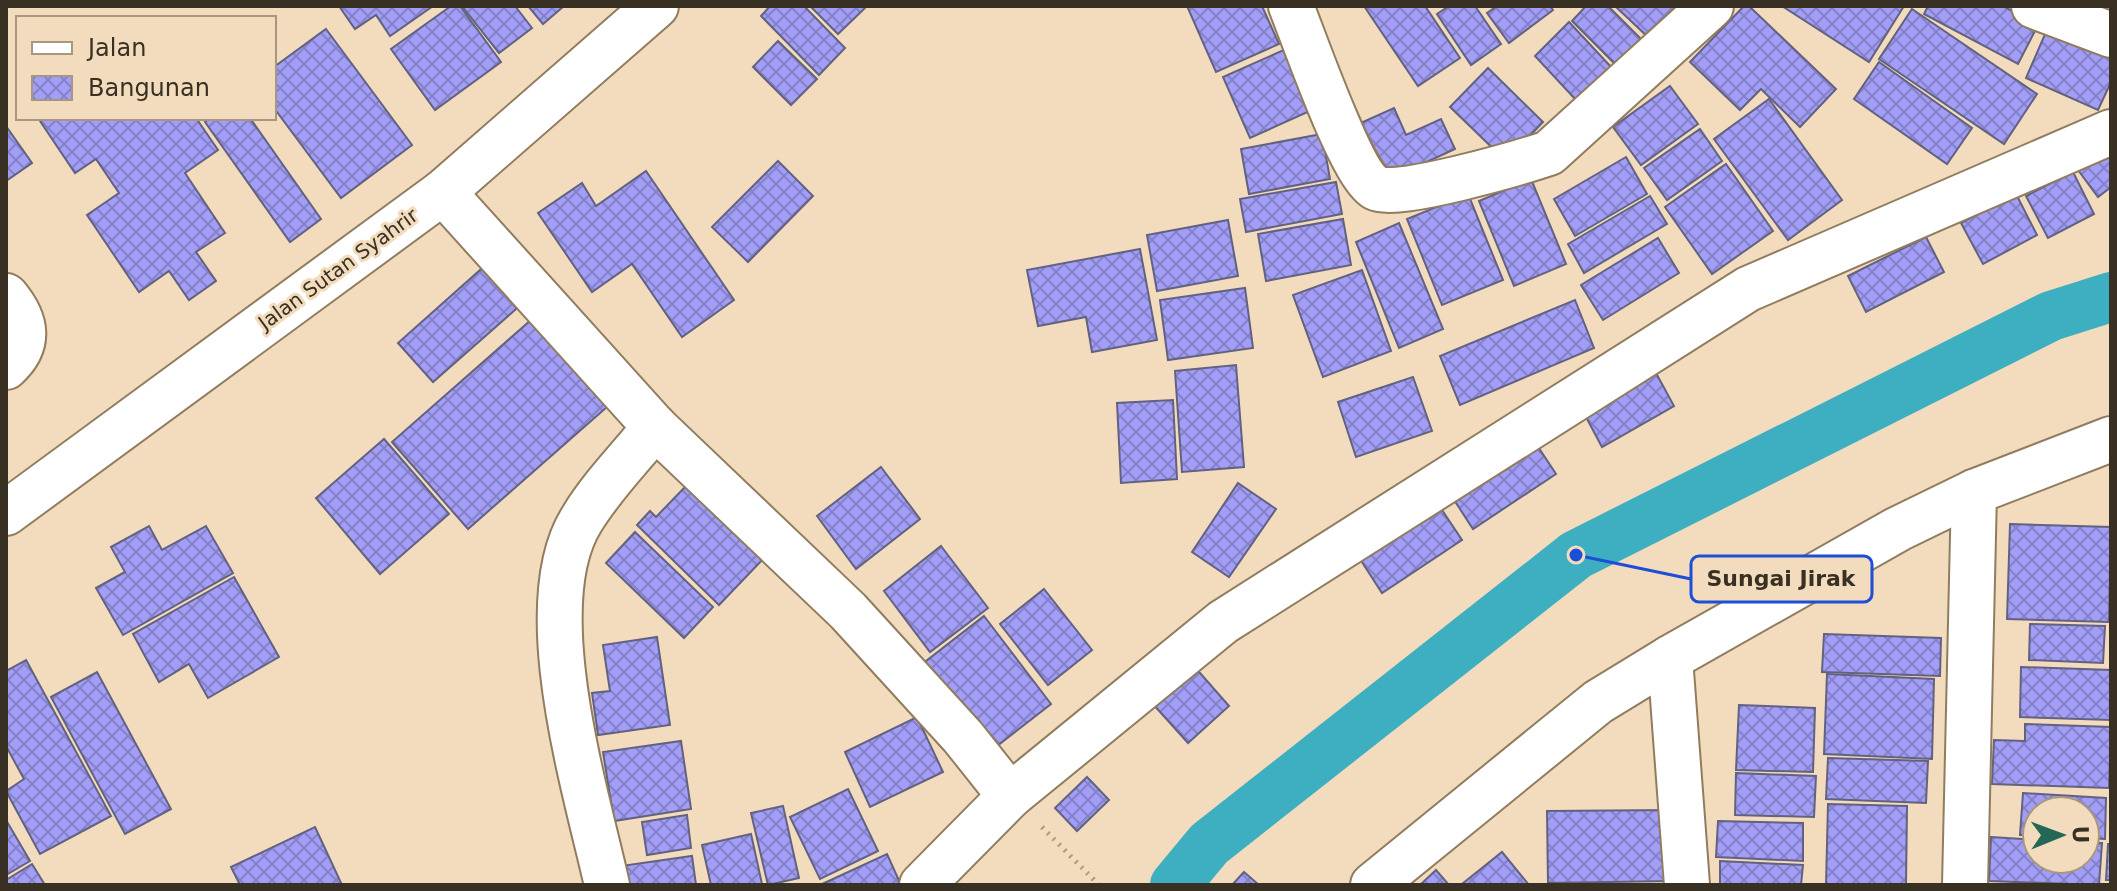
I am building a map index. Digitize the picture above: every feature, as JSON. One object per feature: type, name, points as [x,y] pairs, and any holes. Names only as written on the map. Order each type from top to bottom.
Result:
[{"type":"street","name":"Jalan Sutan Syahrir","points":[[6,513],[443,192],[656,6]]},
{"type":"street","points":[[1291,6],[1352,155],[1370,183],[1382,190],[1426,185],[1549,153],[1711,6]]},
{"type":"street","points":[[2034,6],[2111,35]]},
{"type":"street","points":[[922,885],[1010,796],[1223,622],[1748,289],[2111,132]]},
{"type":"street","points":[[443,192],[655,427],[848,611],[963,737],[1010,796]]},
{"type":"street","points":[[6,296],[18,310],[24,334],[20,354],[6,367]]},
{"type":"street","points":[[607,885],[578,754],[558,625],[560,582],[569,547],[581,519],[655,427]]},
{"type":"street","points":[[1373,885],[1598,702],[1670,658],[1898,529],[1974,492],[2111,439]]},
{"type":"street","points":[[1965,885],[1974,492]]},
{"type":"street","points":[[1670,658],[1687,885]]},
{"type":"path","points":[[1049,835],[1099,885]]},
{"type":"building","points":[[339,6],[433,6],[390,36],[376,15],[355,29]]},
{"type":"building","points":[[451,6],[460,6],[501,62],[435,110],[391,49]]},
{"type":"building","points":[[462,6],[515,6],[532,28],[499,53]]},
{"type":"building","points":[[528,6],[564,6],[543,24]]},
{"type":"building","points":[[770,6],[804,6],[845,48],[819,75],[761,16]]},
{"type":"building","points":[[810,6],[865,6],[866,7],[838,34]]},
{"type":"building","points":[[1187,6],[1262,6],[1279,44],[1216,72]]},
{"type":"building","points":[[1364,6],[1425,6],[1460,58],[1418,86]]},
{"type":"building","points":[[1449,6],[1475,6],[1501,44],[1471,65],[1437,14]]},
{"type":"building","points":[[1497,6],[1550,6],[1553,10],[1509,43],[1487,13]]},
{"type":"building","points":[[1586,6],[1608,6],[1641,39],[1616,65],[1572,21]]},
{"type":"building","points":[[1615,6],[1679,6],[1649,38]]},
{"type":"building","points":[[1744,6],[1749,6],[1836,89],[1800,127],[1761,89],[1740,110],[1690,62]]},
{"type":"building","points":[[1782,6],[1904,6],[1869,62]]},
{"type":"building","points":[[1928,6],[2003,6],[2038,25],[2018,64],[1924,14]]},
{"type":"building","points":[[1912,9],[2037,94],[2004,144],[1879,59]]},
{"type":"building","points":[[2052,18],[2111,44],[2111,82],[2098,110],[2026,78]]},
{"type":"building","points":[[1569,22],[1612,68],[1577,101],[1535,56]]},
{"type":"building","points":[[326,29],[412,145],[341,198],[276,111],[276,66]]},
{"type":"building","points":[[778,41],[817,79],[791,105],[753,67]]},
{"type":"building","points":[[1286,49],[1312,110],[1250,138],[1223,77]]},
{"type":"building","points":[[1879,62],[1972,128],[1947,164],[1854,99]]},
{"type":"building","points":[[1488,68],[1543,122],[1506,161],[1450,107]]},
{"type":"building","points":[[1670,86],[1698,124],[1641,165],[1613,127]]},
{"type":"building","points":[[1769,99],[1842,200],[1788,240],[1714,139]]},
{"type":"building","points":[[1394,108],[1406,135],[1441,119],[1455,149],[1381,183],[1354,126]]},
{"type":"building","points":[[197,120],[218,150],[185,173],[225,233],[196,252],[216,281],[189,300],[169,271],[139,292],[87,215],[119,193],[96,159],[75,173],[40,121]]},
{"type":"building","points":[[251,120],[321,219],[290,242],[205,122]]},
{"type":"building","points":[[6,126],[32,163],[6,181]]},
{"type":"building","points":[[1700,129],[1722,161],[1667,200],[1644,168]]},
{"type":"building","points":[[1322,134],[1330,179],[1249,194],[1241,149]]},
{"type":"building","points":[[2111,145],[2111,187],[2098,197],[2078,170]]},
{"type":"building","points":[[1626,157],[1647,194],[1575,236],[1554,199]]},
{"type":"building","points":[[778,161],[813,196],[748,262],[712,227]]},
{"type":"building","points":[[1726,164],[1773,231],[1712,274],[1665,207]]},
{"type":"building","points":[[646,171],[734,300],[682,337],[632,264],[592,292],[538,213],[582,183],[596,206]]},
{"type":"building","points":[[2073,172],[2094,214],[2048,238],[2026,196]]},
{"type":"building","points":[[1531,179],[1566,264],[1514,286],[1479,201]]},
{"type":"building","points":[[1336,182],[1342,214],[1246,232],[1240,199]]},
{"type":"building","points":[[1468,194],[1503,280],[1442,305],[1407,219]]},
{"type":"building","points":[[2016,194],[2037,235],[1983,264],[1961,223]]},
{"type":"building","points":[[1650,196],[1667,224],[1584,273],[1568,244]]},
{"type":"building","points":[[1343,219],[1351,265],[1266,281],[1258,234]]},
{"type":"building","points":[[1228,220],[1238,276],[1157,291],[1147,235]]},
{"type":"building","points":[[1399,223],[1443,329],[1399,348],[1356,242]]},
{"type":"building","points":[[1926,237],[1944,272],[1866,312],[1848,276]]},
{"type":"building","points":[[1658,238],[1679,273],[1603,320],[1581,285]]},
{"type":"building","points":[[1140,249],[1157,340],[1092,352],[1086,317],[1038,326],[1027,270]]},
{"type":"building","points":[[489,262],[524,302],[433,382],[398,343]]},
{"type":"building","points":[[1362,270],[1391,351],[1323,377],[1293,295]]},
{"type":"building","points":[[1245,288],[1253,348],[1168,360],[1160,300]]},
{"type":"building","points":[[1575,300],[1594,348],[1460,405],[1440,356]]},
{"type":"building","points":[[531,320],[607,407],[468,529],[392,442]]},
{"type":"building","points":[[1650,362],[1674,406],[1602,447],[1578,402]]},
{"type":"building","points":[[1236,365],[1244,467],[1182,472],[1175,371]]},
{"type":"building","points":[[1413,377],[1432,431],[1356,457],[1338,402]]},
{"type":"building","points":[[1173,400],[1177,479],[1121,483],[1117,403]]},
{"type":"building","points":[[1527,430],[1556,474],[1473,529],[1445,486]]},
{"type":"building","points":[[384,439],[449,514],[380,574],[316,498]]},
{"type":"building","points":[[881,467],[920,519],[856,569],[817,516]]},
{"type":"building","points":[[1238,483],[1276,509],[1229,577],[1192,552]]},
{"type":"building","points":[[687,485],[764,558],[719,605],[637,525],[650,511],[656,517]]},
{"type":"building","points":[[1430,492],[1462,540],[1382,593],[1351,545]]},
{"type":"building","points":[[2010,524],[2111,527],[2109,622],[2007,619]]},
{"type":"building","points":[[149,526],[162,550],[206,526],[233,573],[123,635],[96,588],[125,572],[111,547]]},
{"type":"building","points":[[635,532],[713,607],[684,638],[606,563]]},
{"type":"building","points":[[941,546],[988,608],[930,652],[884,591]]},
{"type":"building","points":[[234,577],[279,657],[208,698],[189,664],[159,682],[133,634]]},
{"type":"building","points":[[1044,589],[1092,650],[1048,685],[1000,624]]},
{"type":"building","points":[[984,616],[1051,704],[988,753],[921,665]]},
{"type":"building","points":[[2030,624],[2105,626],[2103,663],[2029,660]]},
{"type":"building","points":[[1824,634],[1941,638],[1940,676],[1822,672]]},
{"type":"building","points":[[657,637],[670,725],[598,735],[592,693],[610,691],[603,645]]},
{"type":"building","points":[[26,660],[111,816],[40,854],[6,791],[24,779],[6,746],[6,671]]},
{"type":"building","points":[[1193,665],[1229,706],[1188,743],[1152,703]]},
{"type":"building","points":[[2021,667],[2111,670],[2111,720],[2020,717]]},
{"type":"building","points":[[97,672],[171,809],[125,834],[51,697]]},
{"type":"building","points":[[1827,674],[1934,679],[1932,759],[1824,754]]},
{"type":"building","points":[[1739,705],[1815,708],[1813,772],[1736,770]]},
{"type":"building","points":[[917,717],[943,772],[870,807],[845,752]]},
{"type":"building","points":[[2025,724],[2111,727],[2109,788],[1992,784],[1994,740],[2025,741]]},
{"type":"building","points":[[681,741],[691,809],[614,821],[603,752]]},
{"type":"building","points":[[1828,758],[1928,761],[1926,803],[1826,799]]},
{"type":"building","points":[[1736,773],[1816,776],[1814,817],[1735,815]]},
{"type":"building","points":[[1087,777],[1109,800],[1077,831],[1055,808]]},
{"type":"building","points":[[848,789],[878,851],[820,879],[790,817]]},
{"type":"building","points":[[2101,798],[2106,798],[2105,839],[2101,839]]},
{"type":"building","points":[[1828,804],[1907,806],[1906,885],[1826,885]]},
{"type":"building","points":[[783,806],[799,878],[768,885],[751,813]]},
{"type":"building","points":[[1673,810],[1673,881],[1548,883],[1547,811]]},
{"type":"building","points":[[687,815],[691,848],[647,855],[642,822]]},
{"type":"building","points":[[6,820],[30,861],[6,875]]},
{"type":"building","points":[[1718,821],[1803,823],[1803,861],[1716,857]]},
{"type":"building","points":[[315,827],[342,885],[240,885],[231,867]]},
{"type":"building","points":[[751,834],[762,884],[711,885],[702,845]]},
{"type":"building","points":[[1991,837],[2021,839],[2021,875],[2100,875],[2099,885],[1989,881]]},
{"type":"building","points":[[2108,844],[2111,844],[2111,880],[2106,880]]},
{"type":"building","points":[[1502,852],[1529,885],[1462,885],[1462,884]]},
{"type":"building","points":[[887,854],[901,885],[820,885]]},
{"type":"building","points":[[692,856],[696,885],[623,885],[621,866]]},
{"type":"building","points":[[1720,861],[1803,865],[1801,885],[1720,885]]},
{"type":"building","points":[[32,864],[45,885],[6,885],[6,880]]},
{"type":"building","points":[[1436,870],[1449,885],[1420,885]]},
{"type":"building","points":[[1244,872],[1259,885],[1232,885]]},
{"type":"waterway","points":[[1175,885],[1209,844],[1576,555],[2051,316],[2111,297]]},
{"type":"place","name":"Sungai Jirak","points":[[1576,555]]}]
